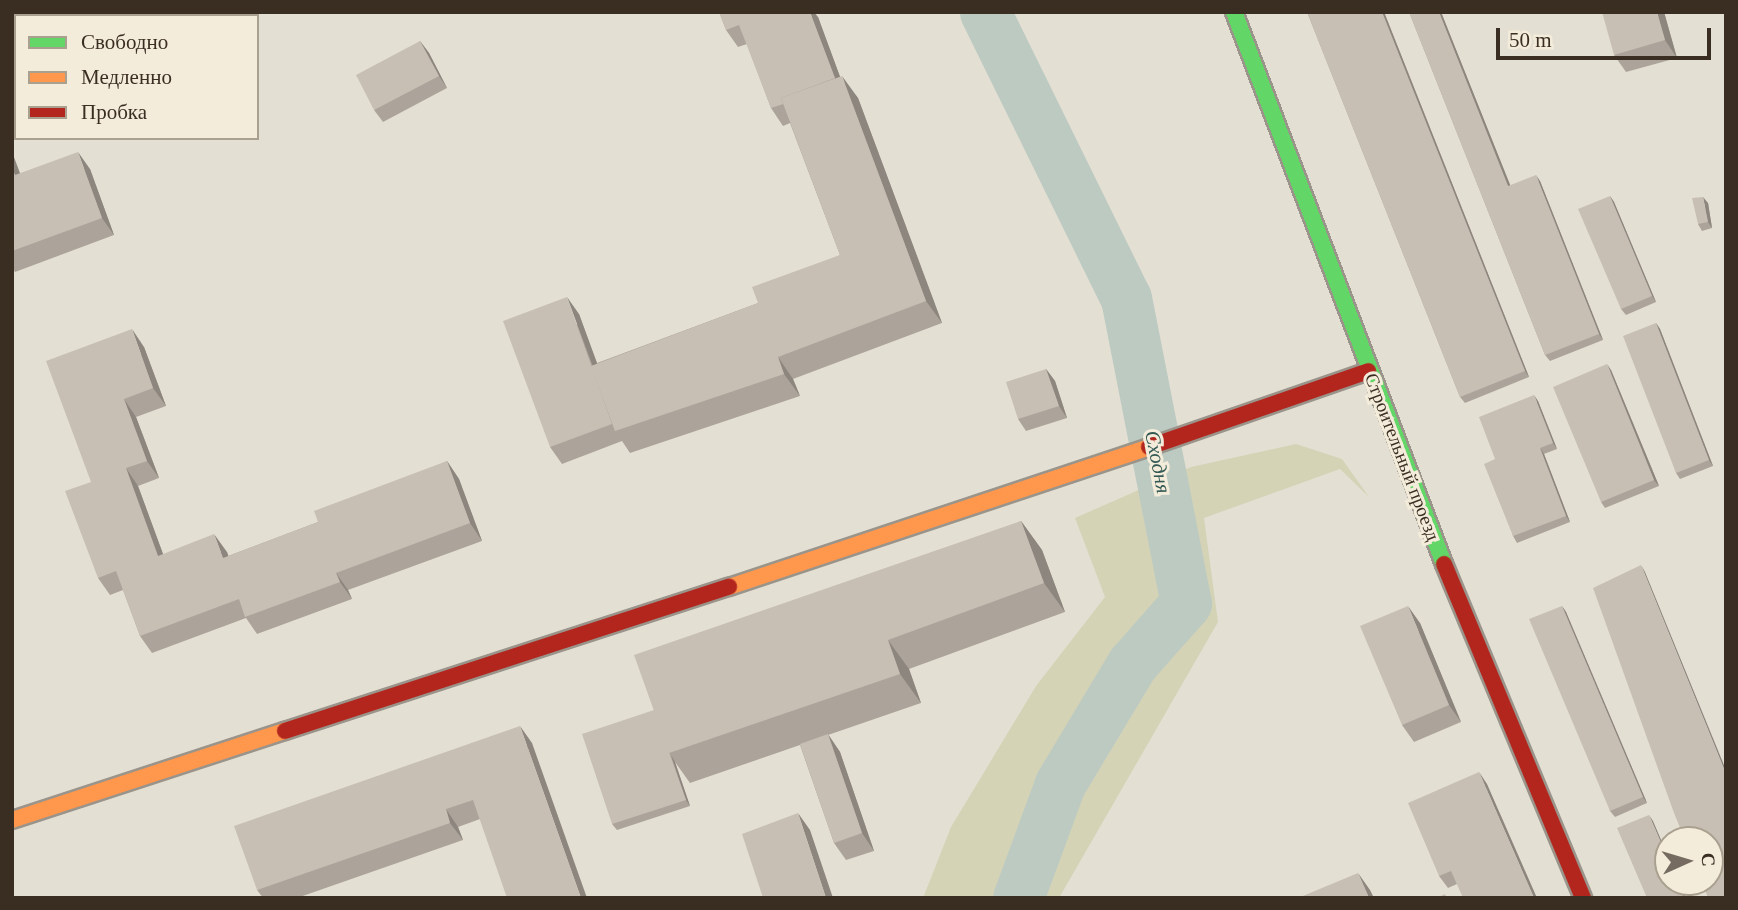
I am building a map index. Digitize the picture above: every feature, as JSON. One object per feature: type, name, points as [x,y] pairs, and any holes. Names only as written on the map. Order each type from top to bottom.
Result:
[{"type":"street","name":"Строительный проезд","points":[[1234,12],[1325,244],[1368,371],[1583,898]]},
{"type":"street","points":[[12,820],[1041,485],[1368,371]]},
{"type":"green space","points":[[1296,444],[1342,459],[1369,497],[1340,469],[1204,518],[1218,622],[1059,898],[923,898],[951,827],[1036,686],[1105,597],[1075,518],[1191,467]]},
{"type":"building","points":[[12,12],[98,12],[14,14],[12,73]]},
{"type":"building","points":[[719,12],[810,12],[835,78],[781,98],[783,104],[771,108],[739,25],[726,30]]},
{"type":"building","points":[[1307,12],[1382,12],[1525,371],[1460,397]]},
{"type":"building","points":[[1409,12],[1439,12],[1508,186],[1536,175],[1599,334],[1545,355]]},
{"type":"building","points":[[1602,12],[1657,12],[1665,40],[1614,55]]},
{"type":"building","points":[[420,41],[439,76],[374,110],[356,75]]},
{"type":"building","points":[[842,76],[926,301],[778,357],[784,374],[615,431],[591,366],[758,303],[752,287],[840,255],[781,98]]},
{"type":"building","points":[[78,152],[102,218],[12,251],[12,168],[15,175]]},
{"type":"building","points":[[1610,196],[1652,296],[1621,309],[1578,209]]},
{"type":"building","points":[[1703,197],[1708,222],[1698,224],[1692,198]]},
{"type":"building","points":[[567,297],[612,424],[550,447],[503,321]]},
{"type":"building","points":[[1656,323],[1709,460],[1676,473],[1623,336]]},
{"type":"building","points":[[132,329],[153,388],[124,399],[147,461],[126,468],[158,556],[214,534],[223,558],[318,522],[314,511],[447,461],[470,523],[336,573],[340,582],[245,617],[239,599],[140,636],[116,571],[98,578],[65,491],[91,482],[46,361]]},
{"type":"building","points":[[1607,364],[1654,480],[1601,502],[1553,387]]},
{"type":"building","points":[[1046,369],[1059,406],[1018,419],[1006,382]]},
{"type":"building","points":[[1534,395],[1553,443],[1540,448],[1566,516],[1513,536],[1484,464],[1495,459],[1479,417]]},
{"type":"building","points":[[1021,521],[1044,583],[888,640],[900,674],[669,753],[634,655]]},
{"type":"building","points":[[1641,565],[1726,774],[1726,898],[1707,896],[1724,896],[1724,826],[1679,826],[1593,588]]},
{"type":"building","points":[[1408,606],[1449,705],[1402,725],[1360,626]]},
{"type":"building","points":[[1562,606],[1643,797],[1610,811],[1529,619]]},
{"type":"building","points":[[654,710],[686,800],[612,824],[582,734]]},
{"type":"building","points":[[520,726],[581,898],[507,898],[473,800],[446,809],[450,823],[257,890],[234,826]]},
{"type":"building","points":[[828,734],[862,833],[834,843],[800,744]]},
{"type":"building","points":[[1479,772],[1534,898],[1463,898],[1451,871],[1439,876],[1408,803]]},
{"type":"building","points":[[798,813],[826,898],[763,898],[742,834]]},
{"type":"building","points":[[1649,815],[1654,827],[1654,896],[1684,898],[1647,898],[1617,828]]},
{"type":"building","points":[[1358,873],[1369,898],[1298,898]]},
{"type":"waterway","name":"Сходня","points":[[985,12],[1126,298],[1186,603],[1132,664],[1060,784],[1018,898]]},
{"type":"traffic: fast","points":[[1234,12],[1444,564]]},
{"type":"traffic: slow","points":[[729,587],[1149,447]]},
{"type":"traffic: slow","points":[[12,820],[285,731]]},
{"type":"traffic: jam","points":[[1149,447],[1368,371]]},
{"type":"traffic: jam","points":[[1444,564],[1583,898]]},
{"type":"traffic: jam","points":[[285,731],[729,587]]}]
